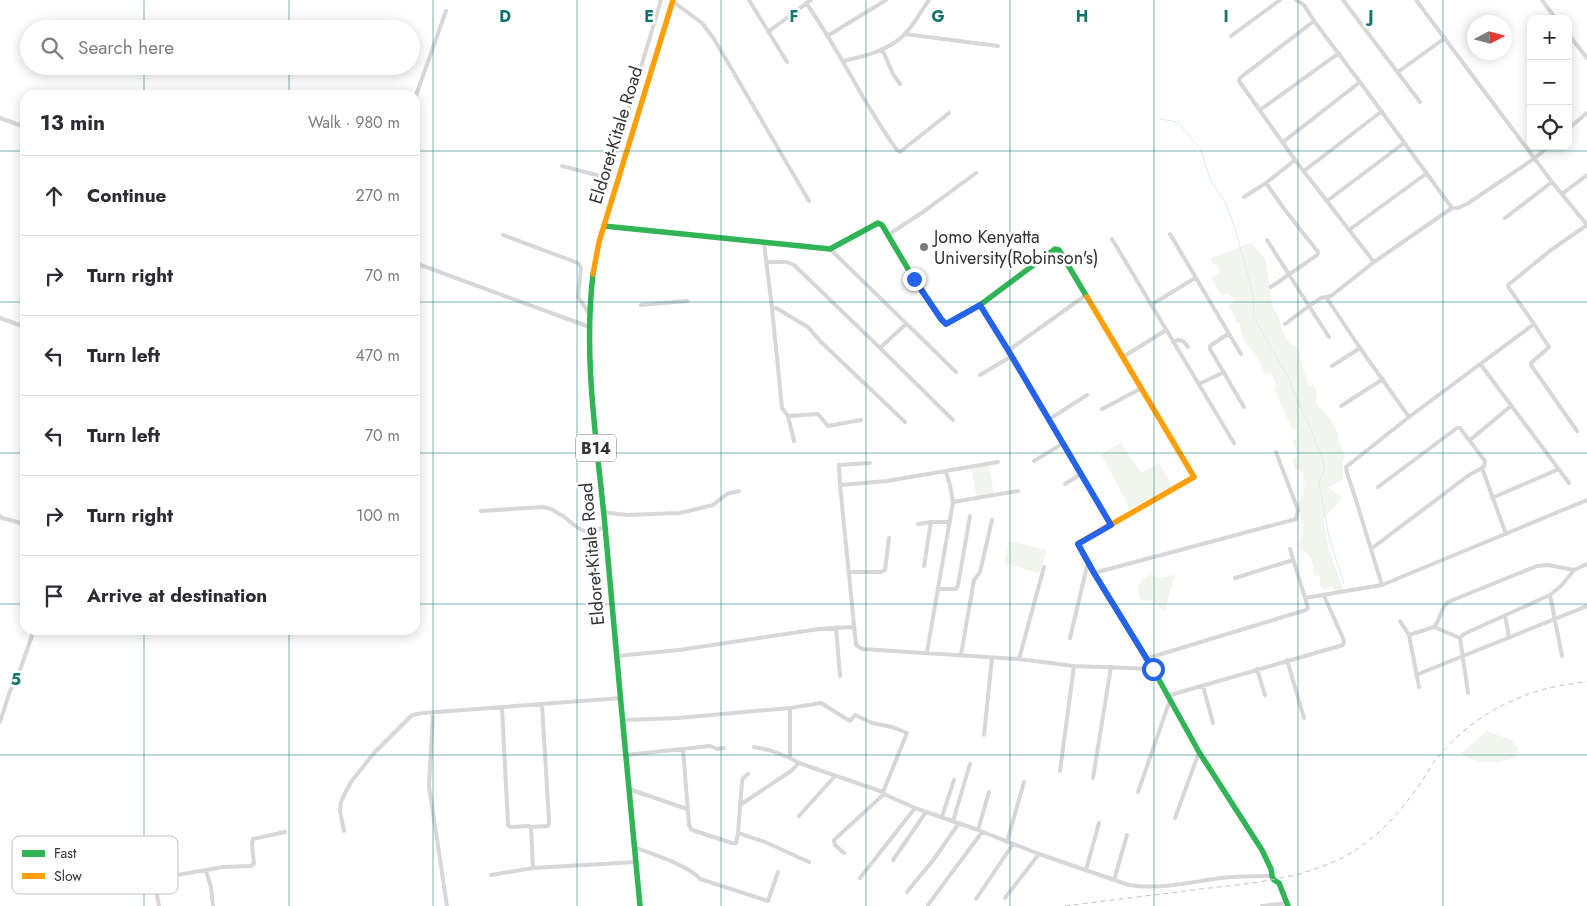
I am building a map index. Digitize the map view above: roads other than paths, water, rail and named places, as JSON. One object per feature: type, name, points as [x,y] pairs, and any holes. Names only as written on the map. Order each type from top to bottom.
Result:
[{"type":"main road","name":"Eldoret-Kitale Road","points":[[640,906],[605,527],[590,406],[587,326],[592,273],[604,226],[672,0]]},
{"type":"main road","points":[[604,226],[830,249],[878,223],[882,225],[914,279],[946,324],[980,305],[1055,249],[1059,250],[1194,477],[1078,544],[1145,659],[1153,669],[1199,752],[1262,850],[1271,869],[1272,876],[1279,883],[1288,904]]},
{"type":"street","points":[[562,166],[608,178],[661,0]]},
{"type":"street","points":[[672,0],[702,23],[714,39],[809,200]]},
{"type":"street","points":[[749,0],[787,62]]},
{"type":"street","points":[[768,32],[810,0]]},
{"type":"street","points":[[829,35],[886,0]]},
{"type":"street","points":[[843,60],[864,56],[882,49],[905,34],[929,0]]},
{"type":"street","points":[[1231,36],[1280,0]]},
{"type":"street","points":[[1296,0],[1304,5],[1314,22],[1382,111],[1452,208]]},
{"type":"street","points":[[1304,5],[1308,0]]},
{"type":"street","points":[[1344,0],[1420,102]]},
{"type":"street","points":[[1416,0],[1552,182],[1587,225],[1508,285],[1508,288],[1549,347],[1532,361],[1531,365],[1577,431]]},
{"type":"street","points":[[1542,0],[1553,15]]},
{"type":"street","points":[[806,3],[829,35],[900,152],[949,113]]},
{"type":"street","points":[[418,90],[446,11]]},
{"type":"street","points":[[1314,22],[1240,78],[1240,82],[1304,171],[1374,262]]},
{"type":"street","points":[[905,34],[998,46]]},
{"type":"street","points":[[1398,72],[1445,38]]},
{"type":"street","points":[[1572,39],[1587,58]]},
{"type":"street","points":[[882,49],[893,74],[900,84]]},
{"type":"street","points":[[1260,110],[1338,53]]},
{"type":"street","points":[[1283,142],[1360,82]]},
{"type":"street","points":[[1304,171],[1382,111]]},
{"type":"street","points":[[1572,126],[1587,113]]},
{"type":"street","points":[[0,118],[20,124]]},
{"type":"street","points":[[1327,201],[1404,143]]},
{"type":"street","points":[[1285,324],[1321,298],[1331,296],[1374,262],[1452,208],[1458,208],[1467,204],[1544,150]]},
{"type":"street","points":[[1244,197],[1296,160]]},
{"type":"street","points":[[888,235],[923,212],[976,172]]},
{"type":"street","points":[[1350,230],[1427,173]]},
{"type":"street","points":[[1562,194],[1587,175]]},
{"type":"street","points":[[1505,218],[1552,182]]},
{"type":"street","points":[[1266,183],[1318,252],[1318,255],[1271,287]]},
{"type":"street","points":[[1170,234],[1241,354]]},
{"type":"street","points":[[503,235],[578,263],[581,268],[578,297],[589,313]]},
{"type":"street","points":[[1112,240],[1234,443]]},
{"type":"street","points":[[1266,240],[1329,337]]},
{"type":"street","points":[[764,243],[782,408],[788,416],[794,441]]},
{"type":"street","points":[[830,249],[956,372]]},
{"type":"street","points":[[766,262],[786,262],[794,265],[953,420]]},
{"type":"street","points":[[420,265],[587,326]]},
{"type":"street","points":[[1151,305],[1195,278]]},
{"type":"street","points":[[1008,350],[1086,295]]},
{"type":"street","points":[[1326,297],[1409,417]]},
{"type":"street","points":[[641,305],[687,301]]},
{"type":"street","points":[[980,305],[1111,525]]},
{"type":"street","points":[[772,308],[782,311],[808,327],[820,341],[905,422]]},
{"type":"street","points":[[0,318],[20,325]]},
{"type":"street","points":[[880,348],[906,324]]},
{"type":"street","points":[[1382,585],[1346,467],[1409,417],[1534,324]]},
{"type":"street","points":[[1123,357],[1166,330]]},
{"type":"street","points":[[1228,334],[1210,348],[1244,407]]},
{"type":"street","points":[[1173,342],[1183,341],[1188,347]]},
{"type":"street","points":[[1332,366],[1360,348]]},
{"type":"street","points":[[980,375],[1012,356]]},
{"type":"street","points":[[1481,365],[1569,483]]},
{"type":"street","points":[[1199,384],[1224,372]]},
{"type":"street","points":[[1342,406],[1382,379]]},
{"type":"street","points":[[1102,409],[1142,388]]},
{"type":"street","points":[[1048,420],[1087,395]]},
{"type":"street","points":[[1470,440],[1511,406]]},
{"type":"street","points":[[788,416],[818,414],[828,426],[861,420]]},
{"type":"street","points":[[1371,549],[1469,475],[1482,468],[1485,461],[1462,428],[1457,428],[1378,487]]},
{"type":"street","points":[[1034,461],[1062,444]]},
{"type":"street","points":[[1094,573],[1296,519],[1298,510],[1276,452]]},
{"type":"street","points":[[840,485],[887,481],[998,462]]},
{"type":"street","points":[[870,463],[839,465],[840,495],[850,572],[855,644],[862,648],[1018,659],[1074,666],[1153,669]]},
{"type":"street","points":[[1482,468],[1506,534]]},
{"type":"street","points":[[1492,498],[1558,469]]},
{"type":"street","points":[[927,652],[950,522],[952,502],[946,472]]},
{"type":"street","points":[[1064,484],[1081,474]]},
{"type":"street","points":[[603,512],[637,515],[680,513],[712,505],[727,494],[739,491]]},
{"type":"street","points":[[952,502],[1018,491]]},
{"type":"street","points":[[1305,598],[1382,585],[1587,500]]},
{"type":"street","points":[[482,510],[543,507],[563,516],[584,531],[605,527]]},
{"type":"street","points":[[0,516],[20,523]]},
{"type":"street","points":[[938,589],[956,588],[958,585],[970,516]]},
{"type":"street","points":[[961,655],[974,580],[980,572],[992,520]]},
{"type":"street","points":[[924,566],[931,522]]},
{"type":"street","points":[[918,524],[950,522]]},
{"type":"street","points":[[850,572],[881,572],[885,570],[890,538]]},
{"type":"street","points":[[1145,659],[1305,611],[1308,608],[1290,549]]},
{"type":"street","points":[[1235,578],[1294,560]]},
{"type":"street","points":[[1070,638],[1088,562]]},
{"type":"street","points":[[1460,638],[1465,633],[1550,594],[1561,586],[1574,570],[1587,564]]},
{"type":"street","points":[[1409,635],[1434,627],[1444,606],[1448,602],[1537,566],[1548,565],[1574,570]]},
{"type":"street","points":[[1018,659],[1044,567]]},
{"type":"street","points":[[1550,594],[1562,656]]},
{"type":"street","points":[[1138,792],[1168,698],[1257,669],[1340,646],[1344,642],[1324,596]]},
{"type":"street","points":[[1416,675],[1587,606]]},
{"type":"street","points":[[1505,615],[1509,638]]},
{"type":"street","points":[[1400,621],[1409,635],[1419,687]]},
{"type":"street","points":[[617,656],[679,650],[853,626]]},
{"type":"street","points":[[836,627],[840,676]]},
{"type":"street","points":[[1434,627],[1460,638]]},
{"type":"street","points":[[0,722],[32,635]]},
{"type":"street","points":[[1460,638],[1468,693]]},
{"type":"street","points":[[984,735],[992,658]]},
{"type":"street","points":[[1287,660],[1304,718]]},
{"type":"street","points":[[1060,772],[1074,666]]},
{"type":"street","points":[[1093,778],[1111,667]]},
{"type":"street","points":[[1257,669],[1265,695]]},
{"type":"street","points":[[1203,686],[1213,723]]},
{"type":"street","points":[[344,832],[340,812],[341,802],[348,788],[374,753],[412,715],[621,698]]},
{"type":"street","points":[[623,720],[678,718],[790,708],[820,702],[850,721],[855,715],[872,723],[892,727],[907,733],[883,793],[834,840],[835,845],[844,853]]},
{"type":"street","points":[[502,707],[508,825],[510,827],[529,826],[531,828],[548,826],[550,822],[542,704]]},
{"type":"street","points":[[790,708],[790,758]]},
{"type":"street","points":[[433,712],[429,786],[447,906]]},
{"type":"street","points":[[626,755],[710,746],[717,749],[724,748]]},
{"type":"street","points":[[754,747],[769,750],[799,763],[883,793],[915,808],[1039,854],[1143,888],[1224,878],[1272,876]]},
{"type":"street","points":[[683,749],[689,825],[690,829],[694,831],[736,843],[742,782],[743,778],[748,774]]},
{"type":"street","points":[[1176,818],[1199,752]]},
{"type":"street","points":[[740,805],[791,771],[799,763]]},
{"type":"street","points":[[953,821],[970,764]]},
{"type":"street","points":[[800,816],[835,776]]},
{"type":"street","points":[[942,817],[954,780]]},
{"type":"street","points":[[1008,842],[1024,782]]},
{"type":"street","points":[[629,789],[687,809]]},
{"type":"street","points":[[928,905],[980,831],[989,792]]},
{"type":"street","points":[[860,878],[915,808]]},
{"type":"street","points":[[893,860],[926,812]]},
{"type":"street","points":[[907,892],[934,859],[959,823]]},
{"type":"street","points":[[1086,870],[1099,823]]},
{"type":"street","points":[[531,828],[533,868]]},
{"type":"street","points":[[178,875],[223,867],[253,865],[255,860],[253,839],[285,832]]},
{"type":"street","points":[[738,833],[765,842],[810,862]]},
{"type":"street","points":[[1114,880],[1127,835]]},
{"type":"street","points":[[976,899],[1013,844]]},
{"type":"street","points":[[634,847],[687,869],[696,874],[700,879],[768,901],[778,872]]},
{"type":"street","points":[[1005,898],[1039,854]]},
{"type":"street","points":[[491,875],[533,868],[636,862]]},
{"type":"street","points":[[206,871],[211,887],[213,906]]},
{"type":"street","points":[[1262,906],[1288,904]]},
{"type":"waterway","points":[[1160,119],[1178,122],[1201,150],[1210,179],[1226,204],[1236,231],[1253,295],[1254,317],[1289,378],[1325,467],[1319,483],[1329,537],[1344,584]]},
{"type":"railway","points":[[1065,906],[1260,882],[1318,868],[1354,851],[1381,830],[1404,805],[1434,762],[1449,745],[1483,716],[1522,697],[1543,690],[1587,682]]},
{"type":"place","name":"Jomo Kenyatta University(Robinson's)","points":[[924,247]]}]
